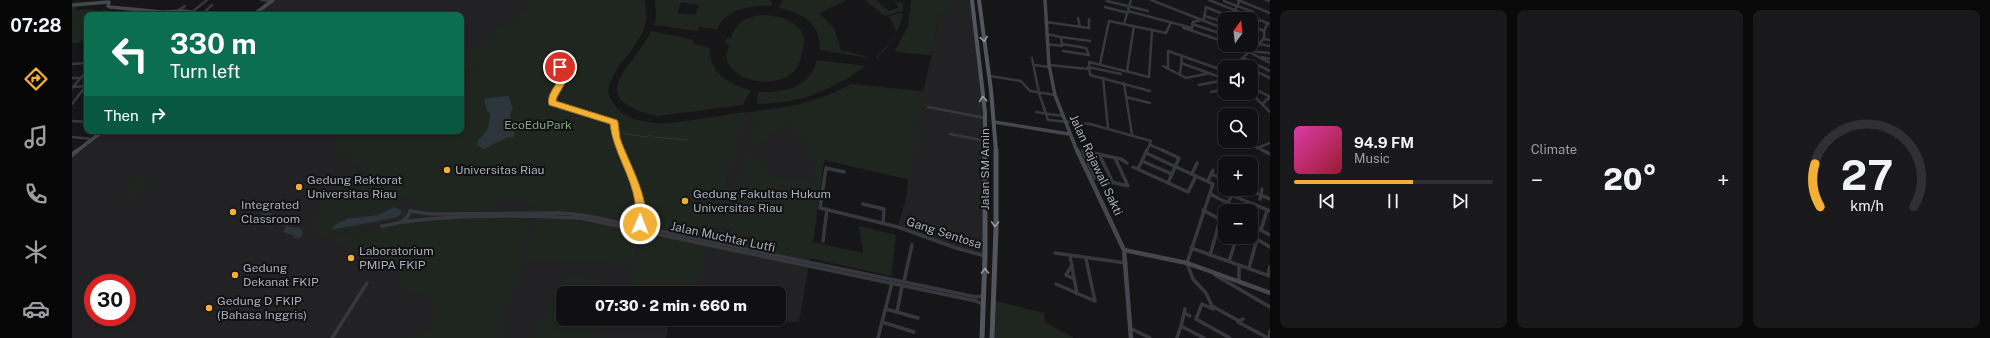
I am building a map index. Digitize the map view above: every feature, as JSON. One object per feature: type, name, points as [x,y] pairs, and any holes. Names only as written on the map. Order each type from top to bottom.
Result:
[{"type":"main road","name":"Jalan SM Amin","points":[[972,0],[981,77],[986,141],[985,296],[982,338]]},
{"type":"main road","name":"Jalan SM Amin","points":[[978,0],[990,77],[994,122],[996,183],[992,338]]},
{"type":"main road","name":"Jalan Rajawali Sakti","points":[[1045,0],[1049,66],[1055,95],[1069,134],[1086,166],[1124,250],[1131,338]]},
{"type":"main road","points":[[72,5],[110,1],[108,6],[110,7],[139,10],[192,12]]},
{"type":"main road","points":[[257,12],[272,1]]},
{"type":"main road","points":[[981,77],[990,77]]},
{"type":"main road","points":[[994,122],[1069,134]]},
{"type":"main road","points":[[72,155],[99,134]]},
{"type":"main road","points":[[1124,250],[1187,264],[1270,293]]},
{"type":"street","points":[[192,12],[206,0]]},
{"type":"street","points":[[261,0],[272,1]]},
{"type":"street","points":[[1124,24],[1131,0]]},
{"type":"street","points":[[1151,0],[1218,26]]},
{"type":"street","points":[[1209,0],[1269,24],[1264,31],[1264,38],[1259,45],[1270,46]]},
{"type":"street","points":[[1235,11],[1239,0],[1270,13]]},
{"type":"street","points":[[1266,0],[1270,1]]},
{"type":"street","points":[[1107,1],[1148,11]]},
{"type":"street","points":[[1224,1],[1253,12]]},
{"type":"street","points":[[204,12],[212,5]]},
{"type":"street","points":[[175,12],[185,6]]},
{"type":"street","points":[[1105,7],[1171,22],[1182,25],[1184,28],[1192,27],[1218,33]]},
{"type":"street","points":[[1192,27],[1193,22],[1204,19],[1206,7],[1216,11],[1214,19]]},
{"type":"street","points":[[1204,16],[1218,20]]},
{"type":"street","points":[[1078,18],[1080,26]]},
{"type":"street","points":[[1046,22],[1090,28],[1089,19]]},
{"type":"street","points":[[1100,64],[1109,21],[1167,33],[1171,22]]},
{"type":"street","points":[[1127,71],[1134,26]]},
{"type":"street","points":[[1192,27],[1218,39]]},
{"type":"street","points":[[1258,28],[1264,31]]},
{"type":"street","points":[[1150,91],[1090,75],[1088,68],[1089,62],[1149,77],[1152,30]]},
{"type":"street","points":[[1046,34],[1090,41]]},
{"type":"street","points":[[1061,37],[1064,55]]},
{"type":"street","points":[[1264,38],[1270,40]]},
{"type":"street","points":[[1047,44],[1086,48],[1089,55],[1063,51]]},
{"type":"street","points":[[1168,69],[1168,51],[1218,70]]},
{"type":"street","points":[[1249,52],[1243,58],[1270,71]]},
{"type":"street","points":[[1251,52],[1270,63]]},
{"type":"street","points":[[1258,52],[1270,53]]},
{"type":"street","points":[[1180,74],[1182,56]]},
{"type":"street","points":[[1256,56],[1270,59]]},
{"type":"street","points":[[1032,58],[1039,93],[1045,114],[1049,120],[1085,123],[1152,141],[1138,169]]},
{"type":"street","points":[[554,60],[564,76],[552,97],[552,103],[614,122],[616,137],[630,170],[640,201],[639,226]]},
{"type":"street","points":[[1181,63],[1218,76]]},
{"type":"street","points":[[72,64],[84,64]]},
{"type":"street","points":[[1034,65],[1088,68],[1121,74]]},
{"type":"street","points":[[1163,66],[1186,78],[1210,73]]},
{"type":"street","points":[[1258,72],[1269,77]]},
{"type":"street","points":[[72,88],[84,74]]},
{"type":"street","points":[[990,77],[1021,81],[1030,91],[1055,95]]},
{"type":"street","points":[[72,78],[78,78]]},
{"type":"street","points":[[1103,78],[1108,128]]},
{"type":"street","points":[[1199,85],[1218,80]]},
{"type":"street","points":[[1124,83],[1132,135]]},
{"type":"street","points":[[72,88],[84,86]]},
{"type":"street","points":[[72,104],[84,90]]},
{"type":"street","points":[[1211,92],[1218,90]]},
{"type":"street","points":[[1258,91],[1270,97],[1262,104]]},
{"type":"street","points":[[1126,97],[1150,103]]},
{"type":"street","points":[[1258,100],[1270,112]]},
{"type":"street","points":[[928,107],[985,118]]},
{"type":"street","points":[[1036,112],[1062,116]]},
{"type":"street","points":[[72,121],[84,122]]},
{"type":"street","points":[[950,134],[986,141]]},
{"type":"street","points":[[72,137],[92,140]]},
{"type":"street","points":[[1258,148],[1270,143]]},
{"type":"street","points":[[1150,146],[1179,158],[1168,183]]},
{"type":"street","points":[[1257,148],[1270,154]]},
{"type":"street","points":[[1116,158],[1129,185],[1126,186],[1094,178],[1086,166],[1082,151],[1116,158],[1127,163]]},
{"type":"street","points":[[1146,153],[1212,183],[1213,186],[1191,248],[1187,264],[1193,279],[1206,293],[1212,306],[1239,321],[1242,321],[1243,319]]},
{"type":"street","points":[[1098,154],[1113,183]]},
{"type":"street","points":[[1142,161],[1172,174]]},
{"type":"street","points":[[1192,174],[1197,163]]},
{"type":"street","points":[[1133,167],[1189,192],[1196,176]]},
{"type":"street","points":[[823,241],[827,209],[820,208],[826,168],[844,172]]},
{"type":"street","points":[[1208,181],[1213,170]]},
{"type":"street","points":[[1211,174],[1218,177]]},
{"type":"street","points":[[1262,190],[1260,197],[1270,199]]},
{"type":"street","points":[[1210,194],[1228,203],[1232,193],[1248,202],[1269,210],[1261,230]]},
{"type":"street","points":[[863,204],[884,209],[885,212],[883,223]]},
{"type":"street","name":"Gang Sentosa","points":[[827,209],[898,227],[956,248],[985,256]]},
{"type":"street","points":[[1204,210],[1218,219]]},
{"type":"street","name":"Jalan Muchtar Lutfi","points":[[984,305],[976,301],[573,217],[432,218],[382,226],[406,220],[410,211],[432,214],[572,214],[639,226],[976,297],[985,296]]},
{"type":"street","points":[[1210,255],[1218,227]]},
{"type":"street","points":[[1258,228],[1270,235]]},
{"type":"street","points":[[1258,240],[1270,247]]},
{"type":"street","points":[[1229,262],[1235,244]]},
{"type":"street","points":[[1248,268],[1255,244]]},
{"type":"street","points":[[904,281],[912,245]]},
{"type":"street","points":[[1191,248],[1269,275],[1270,267]]},
{"type":"street","points":[[1055,253],[1126,263]]},
{"type":"street","points":[[1070,256],[1077,294]]},
{"type":"street","points":[[1056,284],[1095,301],[1086,258]]},
{"type":"street","points":[[1072,265],[1066,275],[1074,279]]},
{"type":"street","points":[[1239,265],[1239,282]]},
{"type":"street","points":[[1209,272],[1270,307]]},
{"type":"street","points":[[878,338],[893,279]]},
{"type":"street","points":[[332,338],[367,283]]},
{"type":"street","points":[[898,312],[902,286]]},
{"type":"street","points":[[1230,338],[1196,319],[1202,304],[1268,338],[1270,331]]},
{"type":"street","points":[[886,309],[918,318]]},
{"type":"street","points":[[1177,338],[1185,309]]},
{"type":"street","points":[[1184,313],[1190,316]]},
{"type":"street","points":[[882,322],[914,332]]},
{"type":"street","points":[[1181,326],[1204,338]]},
{"type":"street","points":[[1130,328],[1150,338]]},
{"type":"shaded area","name":"Universitas Riau","points":[[274,0],[645,0],[646,21],[641,36],[618,67],[609,85],[608,93],[609,98],[619,110],[633,119],[663,124],[801,105],[832,94],[852,84],[923,91],[932,55],[938,16],[948,9],[953,0],[971,0],[983,111],[982,254],[960,248],[898,225],[906,198],[908,179],[824,160],[813,242],[799,322],[786,322],[786,286],[556,286],[556,326],[669,326],[666,338],[72,338],[72,158],[102,134],[464,134],[464,12],[259,12]]},
{"type":"shaded area","points":[[506,96],[509,97],[513,109],[510,114],[512,122],[515,123],[513,124],[515,134],[512,138],[508,137],[484,149],[477,145],[478,140],[488,128],[490,121],[490,113],[487,111],[484,99]]},
{"type":"shaded area","points":[[262,205],[269,207],[269,212],[290,227],[300,228],[303,233],[301,237],[294,239],[293,235],[283,232],[286,227],[283,223],[275,223],[262,215],[260,209]]},
{"type":"shaded area","points":[[395,207],[402,211],[399,216],[394,218],[331,230],[336,224],[347,219],[378,215]]},
{"type":"green space","name":"EcoEduPark","points":[[529,0],[645,0],[646,21],[643,30],[634,46],[617,68],[608,87],[612,102],[620,111],[633,119],[658,123],[673,123],[745,112],[712,237],[578,212],[538,210],[521,200],[495,200],[493,210],[431,210],[416,208],[414,201],[380,184],[330,145],[338,134],[464,134],[464,85],[476,69],[464,67],[464,49],[483,46],[489,34],[526,11]]},
{"type":"green space","points":[[655,0],[770,0],[773,4],[771,6],[755,6],[733,13],[721,22],[717,29],[699,27],[697,31],[654,25],[656,18]],"holes":[[[681,2],[699,5],[695,15],[677,13]]]},
{"type":"green space","points":[[782,0],[847,0],[819,13],[834,28],[841,50],[875,59],[820,50],[820,41],[814,26],[796,13],[780,8],[779,5],[782,3]]},
{"type":"green space","points":[[865,0],[876,0],[889,11],[899,7],[893,1],[903,3],[903,11],[884,16]]},
{"type":"green space","points":[[911,0],[953,0],[948,13],[938,16],[932,55],[894,52],[908,27]]},
{"type":"green space","points":[[72,5],[79,5],[76,10],[109,10],[110,12],[84,12],[84,37],[79,43],[72,43]]},
{"type":"green space","points":[[901,13],[903,14],[897,33],[894,38],[882,53],[875,58],[888,45],[897,32],[889,16]]},
{"type":"green space","points":[[764,15],[776,16],[793,23],[801,31],[804,37],[800,61],[796,69],[789,76],[768,82],[757,81],[737,73],[730,66],[726,57],[729,44],[725,43],[727,38],[731,38],[733,32],[739,24],[747,18]]},
{"type":"green space","points":[[651,31],[694,40],[693,43],[710,48],[710,57],[717,71],[735,85],[751,90],[743,105],[658,116],[636,110],[628,106],[618,95],[617,88],[619,80],[648,38]]},
{"type":"green space","points":[[817,60],[866,66],[841,82],[813,95],[789,101],[757,104],[758,92],[786,90],[802,83],[814,69]]},
{"type":"green space","points":[[852,84],[923,92],[911,180],[824,160],[813,242],[863,253],[859,226],[896,235],[891,276],[725,240],[747,152],[756,157],[776,177],[784,180],[810,180],[815,164],[808,149],[789,126],[776,132],[753,149],[748,148],[756,111],[817,99]]},
{"type":"green space","points":[[351,171],[397,207],[373,216],[342,222],[332,230],[393,218],[399,216],[402,211],[401,209],[407,213],[406,216],[402,219],[321,236],[317,234],[317,217],[324,200],[347,172]]},
{"type":"green space","points":[[141,175],[154,178],[131,201],[117,198]]},
{"type":"green space","points":[[532,218],[522,250],[523,267],[520,278],[501,314],[501,338],[409,338],[426,331],[434,324],[438,314],[437,307],[434,303],[428,297],[395,288],[405,271],[389,266],[382,255],[333,244],[338,237],[382,227],[432,219]]},
{"type":"green space","points":[[537,218],[567,219],[641,232],[632,264],[525,260],[525,250]]},
{"type":"green space","points":[[644,233],[708,246],[696,286],[630,286]]},
{"type":"green space","points":[[578,275],[596,280],[600,286],[557,286],[566,278]]},
{"type":"green space","points":[[556,288],[556,326],[602,326],[597,338],[534,338]]},
{"type":"green space","points":[[996,301],[1044,313],[1045,322],[1074,338],[995,338]]},
{"type":"waterway","points":[[555,105],[561,107]]},
{"type":"waterway","points":[[614,127],[614,136]]},
{"type":"waterway","points":[[616,132],[646,137],[651,135],[653,137],[688,140]]},
{"type":"waterway","points":[[617,136],[622,148]]},
{"type":"place","name":"Universitas Riau","points":[[447,170]]},
{"type":"place","name":"Gedung Rektorat Universitas Riau","points":[[299,187]]},
{"type":"place","name":"Gedung Fakultas Hukum Universitas Riau","points":[[685,201]]},
{"type":"place","name":"Integrated Classroom","points":[[233,212]]},
{"type":"place","name":"Laboratorium PMIPA FKIP","points":[[351,258]]},
{"type":"place","name":"Gedung Dekanat FKIP","points":[[235,275]]},
{"type":"place","name":"Gedung D FKIP (Bahasa Inggris)","points":[[209,308]]},
{"type":"route","points":[[560,67],[564,78],[552,97],[552,103],[614,122],[616,137],[630,170],[640,201],[640,224]]}]
